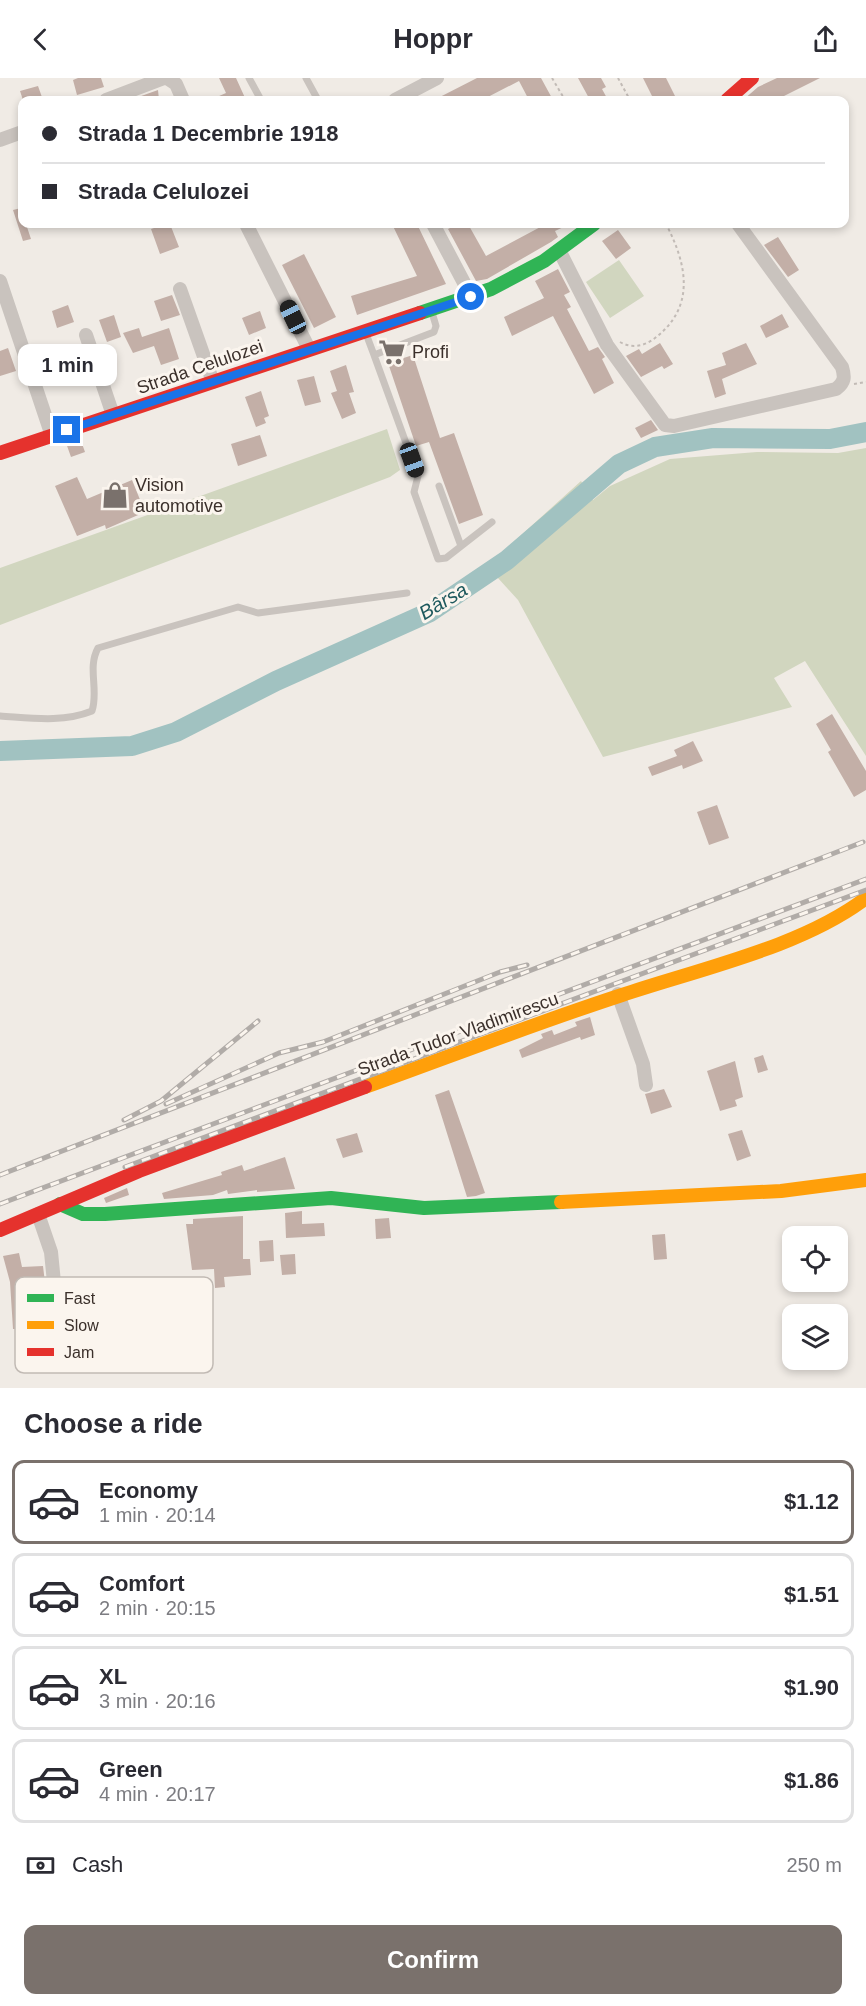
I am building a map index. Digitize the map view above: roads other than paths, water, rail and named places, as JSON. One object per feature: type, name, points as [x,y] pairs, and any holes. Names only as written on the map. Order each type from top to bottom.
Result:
[{"type":"street","points":[[132,96],[166,78],[176,84],[181,96]]},
{"type":"street","points":[[403,96],[437,78]]},
{"type":"street","points":[[732,96],[752,78]]},
{"type":"street","points":[[0,140],[18,133]]},
{"type":"street","points":[[248,228],[309,349]]},
{"type":"street","points":[[435,228],[471,297]]},
{"type":"street","name":"Strada Celulozei","points":[[0,453],[471,297],[516,277],[589,228]]},
{"type":"street","points":[[559,250],[607,345],[665,425],[674,426],[836,389],[845,377],[842,367],[741,228]]},
{"type":"street","points":[[0,282],[52,435]]},
{"type":"street","points":[[180,290],[213,382]]},
{"type":"street","points":[[86,335],[113,415]]},
{"type":"street","name":"Strada Tudor Vladimirescu","points":[[0,1230],[221,1140],[618,994],[798,937],[845,914],[866,898]]},
{"type":"street","points":[[618,994],[643,1064],[646,1085]]},
{"type":"street","points":[[60,1204],[83,1214],[310,1199],[359,1199],[404,1206],[468,1208],[636,1197],[781,1191],[835,1182],[866,1180]]},
{"type":"street","points":[[39,1214],[51,1252],[53,1277]]},
{"type":"lane","points":[[249,78],[259,96]]},
{"type":"lane","points":[[306,78],[316,96]]},
{"type":"lane","points":[[374,355],[430,335],[436,326],[431,309]]},
{"type":"lane","points":[[365,331],[418,476],[414,492],[436,556],[441,560],[446,558],[492,522]]},
{"type":"lane","points":[[440,486],[461,546]]},
{"type":"lane","points":[[0,716],[45,720],[80,716],[92,711],[95,701],[93,663],[98,648],[238,607],[258,613],[407,593]]},
{"type":"waterway","name":"Bârsa","points":[[0,751],[132,746],[176,732],[276,681],[430,612],[507,560],[619,464],[655,447],[713,438],[830,439],[866,432]]},
{"type":"railway","points":[[0,1175],[863,842]]},
{"type":"railway","points":[[0,1204],[866,879]]},
{"type":"railway","points":[[125,1167],[866,890]]},
{"type":"railway","points":[[166,1104],[279,1053],[323,1042],[500,972],[527,965]]},
{"type":"railway","points":[[124,1120],[161,1101],[258,1021]]},
{"type":"place","name":"Profi","points":[[392,352]]},
{"type":"place","name":"Vision automotive","points":[[115,495]]}]
